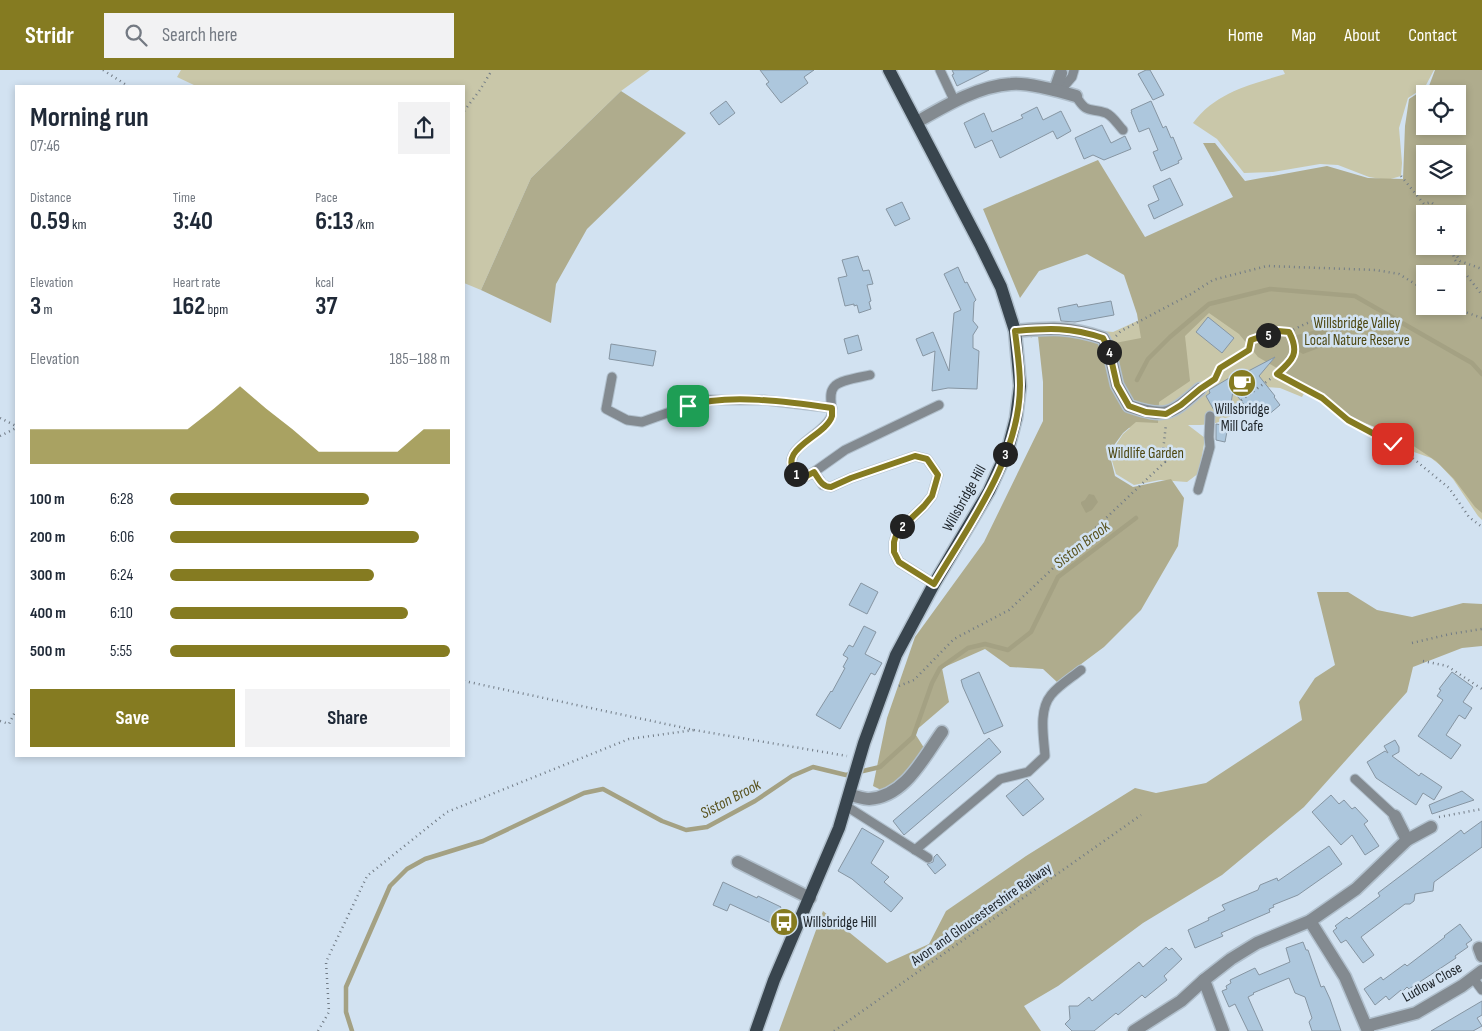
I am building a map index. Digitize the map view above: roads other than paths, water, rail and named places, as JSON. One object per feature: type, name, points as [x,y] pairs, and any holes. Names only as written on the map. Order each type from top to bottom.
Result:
[{"type":"main road","name":"Willsbridge Hill","points":[[756,1031],[774,980],[839,828],[864,744],[896,655],[934,584],[989,491],[1008,449],[1016,418],[1020,386],[1015,331],[1000,287],[889,70]]},
{"type":"street","points":[[1057,91],[1060,73]]},
{"type":"street","points":[[917,122],[955,102],[989,88],[1012,83],[1076,96]]},
{"type":"street","points":[[1015,331],[1053,328],[1082,331],[1103,338],[1109,350],[1117,385],[1129,406],[1146,412],[1166,414],[1181,405],[1200,389]]},
{"type":"street","points":[[848,801],[869,799],[888,794],[906,781],[942,732]]},
{"type":"street","points":[[1396,816],[1407,840]]},
{"type":"street","points":[[1134,1031],[1181,1001],[1231,959],[1257,943],[1310,921],[1356,889],[1407,840],[1426,830]]},
{"type":"street","points":[[738,862],[810,898]]},
{"type":"street","name":"Ludlow Close","points":[[1310,921],[1344,977],[1367,1028],[1416,1013],[1478,974]]},
{"type":"street","points":[[1204,980],[1223,1031]]},
{"type":"lane","points":[[940,70],[955,102]]},
{"type":"lane","points":[[1057,91],[1072,77],[1074,70]]},
{"type":"lane","points":[[1076,96],[1082,106],[1091,111],[1105,113],[1112,117],[1123,130]]},
{"type":"lane","points":[[870,375],[839,383],[833,387],[831,394],[832,416],[828,422],[799,448],[791,459],[790,466],[798,476],[805,477],[845,450],[940,405]]},
{"type":"lane","points":[[612,376],[606,409],[627,420],[642,422],[704,400],[764,400],[832,408]]},
{"type":"lane","points":[[1198,490],[1210,447],[1210,416]]},
{"type":"lane","points":[[814,472],[823,485],[831,487],[901,460],[915,456],[927,459],[938,475],[932,496],[897,532],[894,552],[899,562],[934,584]]},
{"type":"lane","points":[[915,850],[1000,779],[1019,776],[1028,772],[1040,762],[1045,756],[1043,718],[1046,703],[1051,694],[1081,670]]},
{"type":"lane","points":[[1355,779],[1396,816]]},
{"type":"lane","points":[[848,801],[928,858]]},
{"type":"lane","points":[[1478,974],[1482,990]]},
{"type":"waterway","name":"Siston Brook","points":[[1137,380],[1148,359],[1170,337],[1209,304],[1270,289],[1355,296],[1472,363],[1482,374]]},
{"type":"waterway","name":"Siston Brook","points":[[352,1031],[346,1012],[346,987],[390,886],[407,869],[425,859],[483,841],[584,793],[603,789],[662,821],[686,830],[707,827],[755,801],[792,776],[813,767],[846,775],[880,767],[913,737],[932,683],[940,668],[968,648],[985,644],[1008,650],[1031,632],[1058,577],[1136,518]]},
{"type":"place","name":"Willsbridge Mill Cafe","points":[[1242,383]]},
{"type":"place","name":"Willsbridge Hill","points":[[784,922]]},
{"type":"park label","name":"Willsbridge Valley Local Nature Reserve","points":[[1357,332]]},
{"type":"park label","name":"Wildlife Garden","points":[[1146,453]]}]
